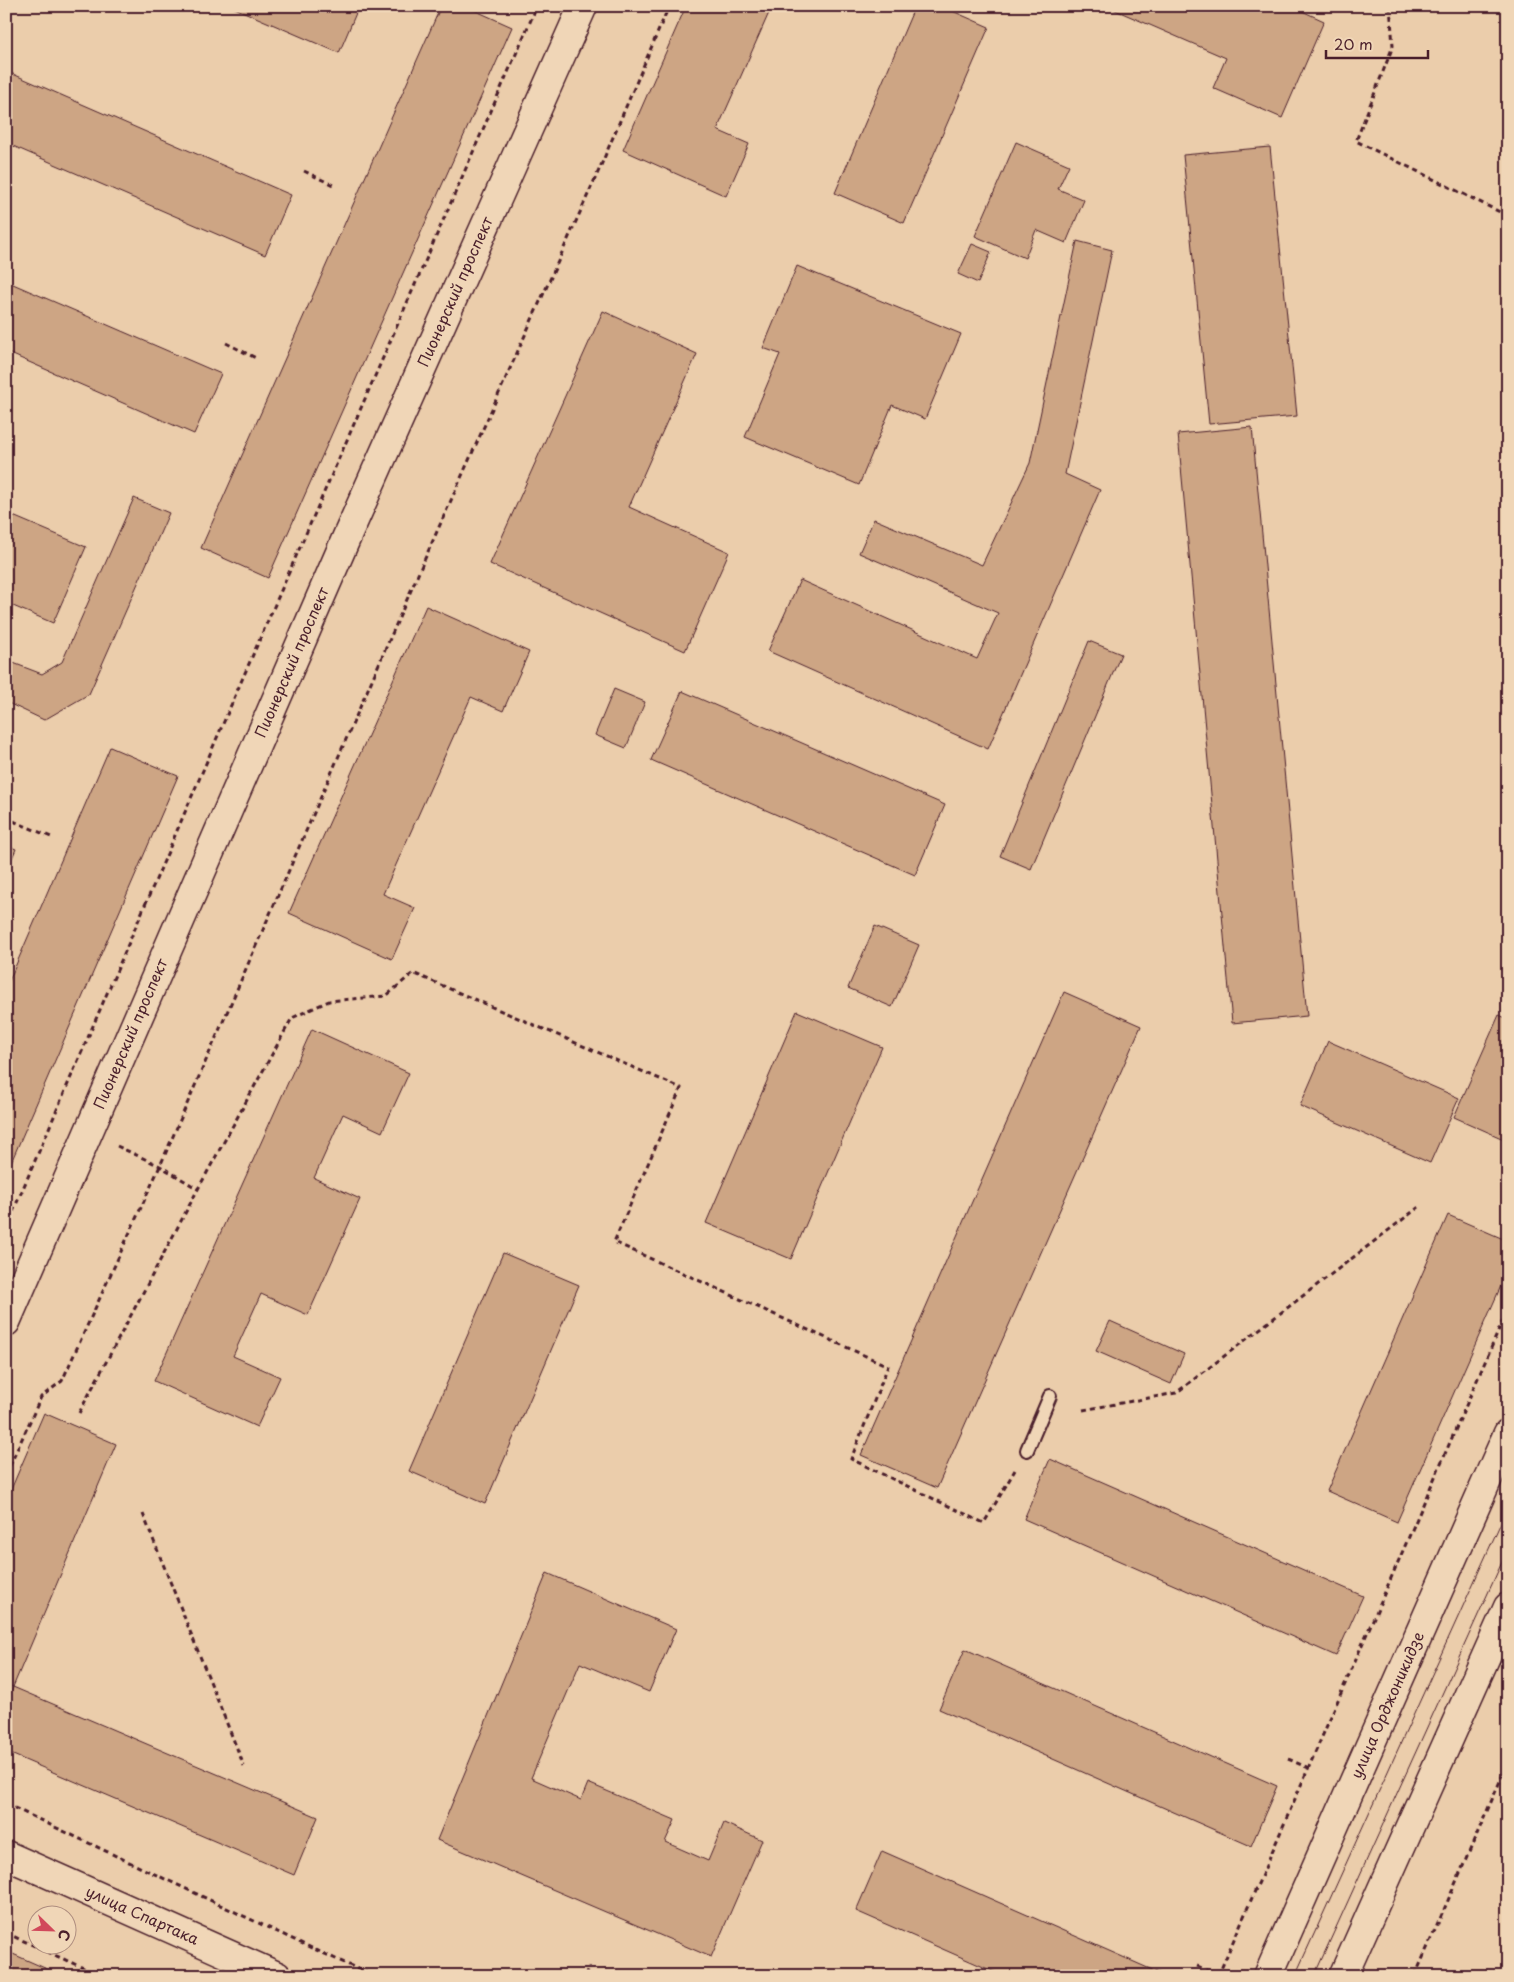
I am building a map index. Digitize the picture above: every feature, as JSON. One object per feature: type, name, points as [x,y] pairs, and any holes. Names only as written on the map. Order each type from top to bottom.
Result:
[{"type":"street","name":"Пионерский проспект","points":[[6,1322],[348,534],[583,6]]},
{"type":"street","name":"улица Орджоникидзе","points":[[1268,1976],[1508,1433]]},
{"type":"street","points":[[1343,1976],[1508,1607]]},
{"type":"street","name":"улица Спартака","points":[[6,1855],[277,1976]]},
{"type":"lane","points":[[1027,1450],[1050,1396]]},
{"type":"path","points":[[6,1228],[241,682],[537,6]]},
{"type":"path","points":[[6,1474],[41,1397],[62,1381],[160,1166],[422,565],[599,170],[669,6]]},
{"type":"path","points":[[1390,6],[1393,46],[1356,140],[1508,216]]},
{"type":"path","points":[[304,171],[333,185]]},
{"type":"path","points":[[226,343],[258,359]]},
{"type":"path","points":[[13,821],[51,838]]},
{"type":"path","points":[[80,1413],[198,1189],[292,1018],[329,1002],[386,996],[413,973],[681,1088],[614,1242],[888,1366],[851,1459],[984,1523],[1027,1450]]},
{"type":"path","points":[[89,1133],[160,1166],[198,1189]]},
{"type":"path","points":[[1084,1410],[1176,1394],[1420,1207]]},
{"type":"path","points":[[1197,1966],[1218,1975],[1508,1309]]},
{"type":"path","points":[[143,1514],[244,1766]]},
{"type":"path","points":[[1288,1759],[1309,1768]]},
{"type":"path","points":[[1414,1976],[1508,1763]]},
{"type":"path","points":[[6,1804],[373,1976]]},
{"type":"path","points":[[6,1933],[101,1976]]},
{"type":"path","points":[[585,1976],[589,1967]]},
{"type":"building","points":[[230,6],[359,6],[339,53]]},
{"type":"building","points":[[441,6],[465,6],[512,27],[268,578],[201,548]]},
{"type":"building","points":[[686,6],[772,6],[717,130],[749,144],[726,196],[623,150]]},
{"type":"building","points":[[915,6],[941,6],[989,27],[904,223],[835,193]]},
{"type":"building","points":[[1106,6],[1291,6],[1324,21],[1282,118],[1213,88],[1226,58]]},
{"type":"building","points":[[6,71],[291,195],[265,255],[6,143]]},
{"type":"building","points":[[1016,142],[1069,165],[1058,189],[1084,200],[1066,243],[1036,230],[1025,258],[975,236]]},
{"type":"building","points":[[1270,147],[1297,416],[1209,424],[1183,155]]},
{"type":"building","points":[[1077,241],[1112,250],[1065,474],[1100,490],[988,749],[768,651],[800,580],[977,659],[998,613],[859,553],[874,519],[982,565],[1030,463]]},
{"type":"building","points":[[972,244],[991,252],[978,283],[958,274]]},
{"type":"building","points":[[797,266],[961,334],[925,419],[892,405],[859,485],[745,437],[780,354],[763,348]]},
{"type":"building","points":[[6,281],[221,374],[194,434],[6,352]]},
{"type":"building","points":[[603,311],[697,354],[629,507],[729,552],[685,651],[490,564]]},
{"type":"building","points":[[1252,427],[1307,1016],[1232,1023],[1178,434]]},
{"type":"building","points":[[134,498],[169,513],[89,694],[44,720],[6,702],[8,661],[42,674],[62,662]]},
{"type":"building","points":[[6,513],[86,547],[53,623],[6,603]]},
{"type":"building","points":[[426,606],[529,652],[503,711],[471,697],[383,894],[415,908],[392,959],[289,913]]},
{"type":"building","points":[[1089,641],[1121,654],[1031,869],[1000,856]]},
{"type":"building","points":[[614,689],[645,702],[626,748],[595,735]]},
{"type":"building","points":[[682,691],[945,805],[915,875],[651,760]]},
{"type":"building","points":[[110,747],[178,776],[6,1174],[6,988]]},
{"type":"building","points":[[6,845],[16,849],[6,872]]},
{"type":"building","points":[[875,926],[919,945],[892,1007],[848,988]]},
{"type":"building","points":[[1064,992],[1141,1026],[937,1488],[861,1455]]},
{"type":"building","points":[[797,1011],[882,1047],[791,1259],[706,1223]]},
{"type":"building","points":[[1499,1015],[1508,1019],[1508,1141],[1454,1117]]},
{"type":"building","points":[[312,1029],[409,1073],[382,1132],[343,1114],[314,1178],[360,1199],[308,1315],[261,1294],[233,1356],[280,1377],[257,1427],[154,1381]]},
{"type":"building","points":[[1328,1041],[1459,1098],[1430,1163],[1300,1106]]},
{"type":"building","points":[[1448,1215],[1508,1241],[1508,1270],[1397,1522],[1327,1491]]},
{"type":"building","points":[[503,1253],[579,1285],[485,1504],[409,1471]]},
{"type":"building","points":[[1110,1321],[1184,1354],[1171,1384],[1096,1351]]},
{"type":"building","points":[[44,1413],[116,1444],[13,1687],[6,1684],[6,1501]]},
{"type":"building","points":[[1050,1459],[1363,1596],[1336,1656],[1024,1519]]},
{"type":"building","points":[[547,1573],[676,1629],[649,1692],[580,1663],[531,1778],[581,1800],[588,1783],[675,1820],[665,1842],[708,1861],[724,1823],[762,1840],[711,1957],[437,1840]]},
{"type":"building","points":[[965,1649],[1277,1786],[1251,1846],[939,1709]]},
{"type":"building","points":[[13,1687],[318,1817],[294,1875],[6,1752],[6,1702]]},
{"type":"building","points":[[882,1851],[1166,1976],[1004,1976],[856,1911]]},
{"type":"building","points":[[6,1951],[63,1976],[6,1976]]},
{"type":"tram line","points":[[1295,1976],[1508,1507]]},
{"type":"tram line","points":[[1314,1976],[1508,1549]]}]
